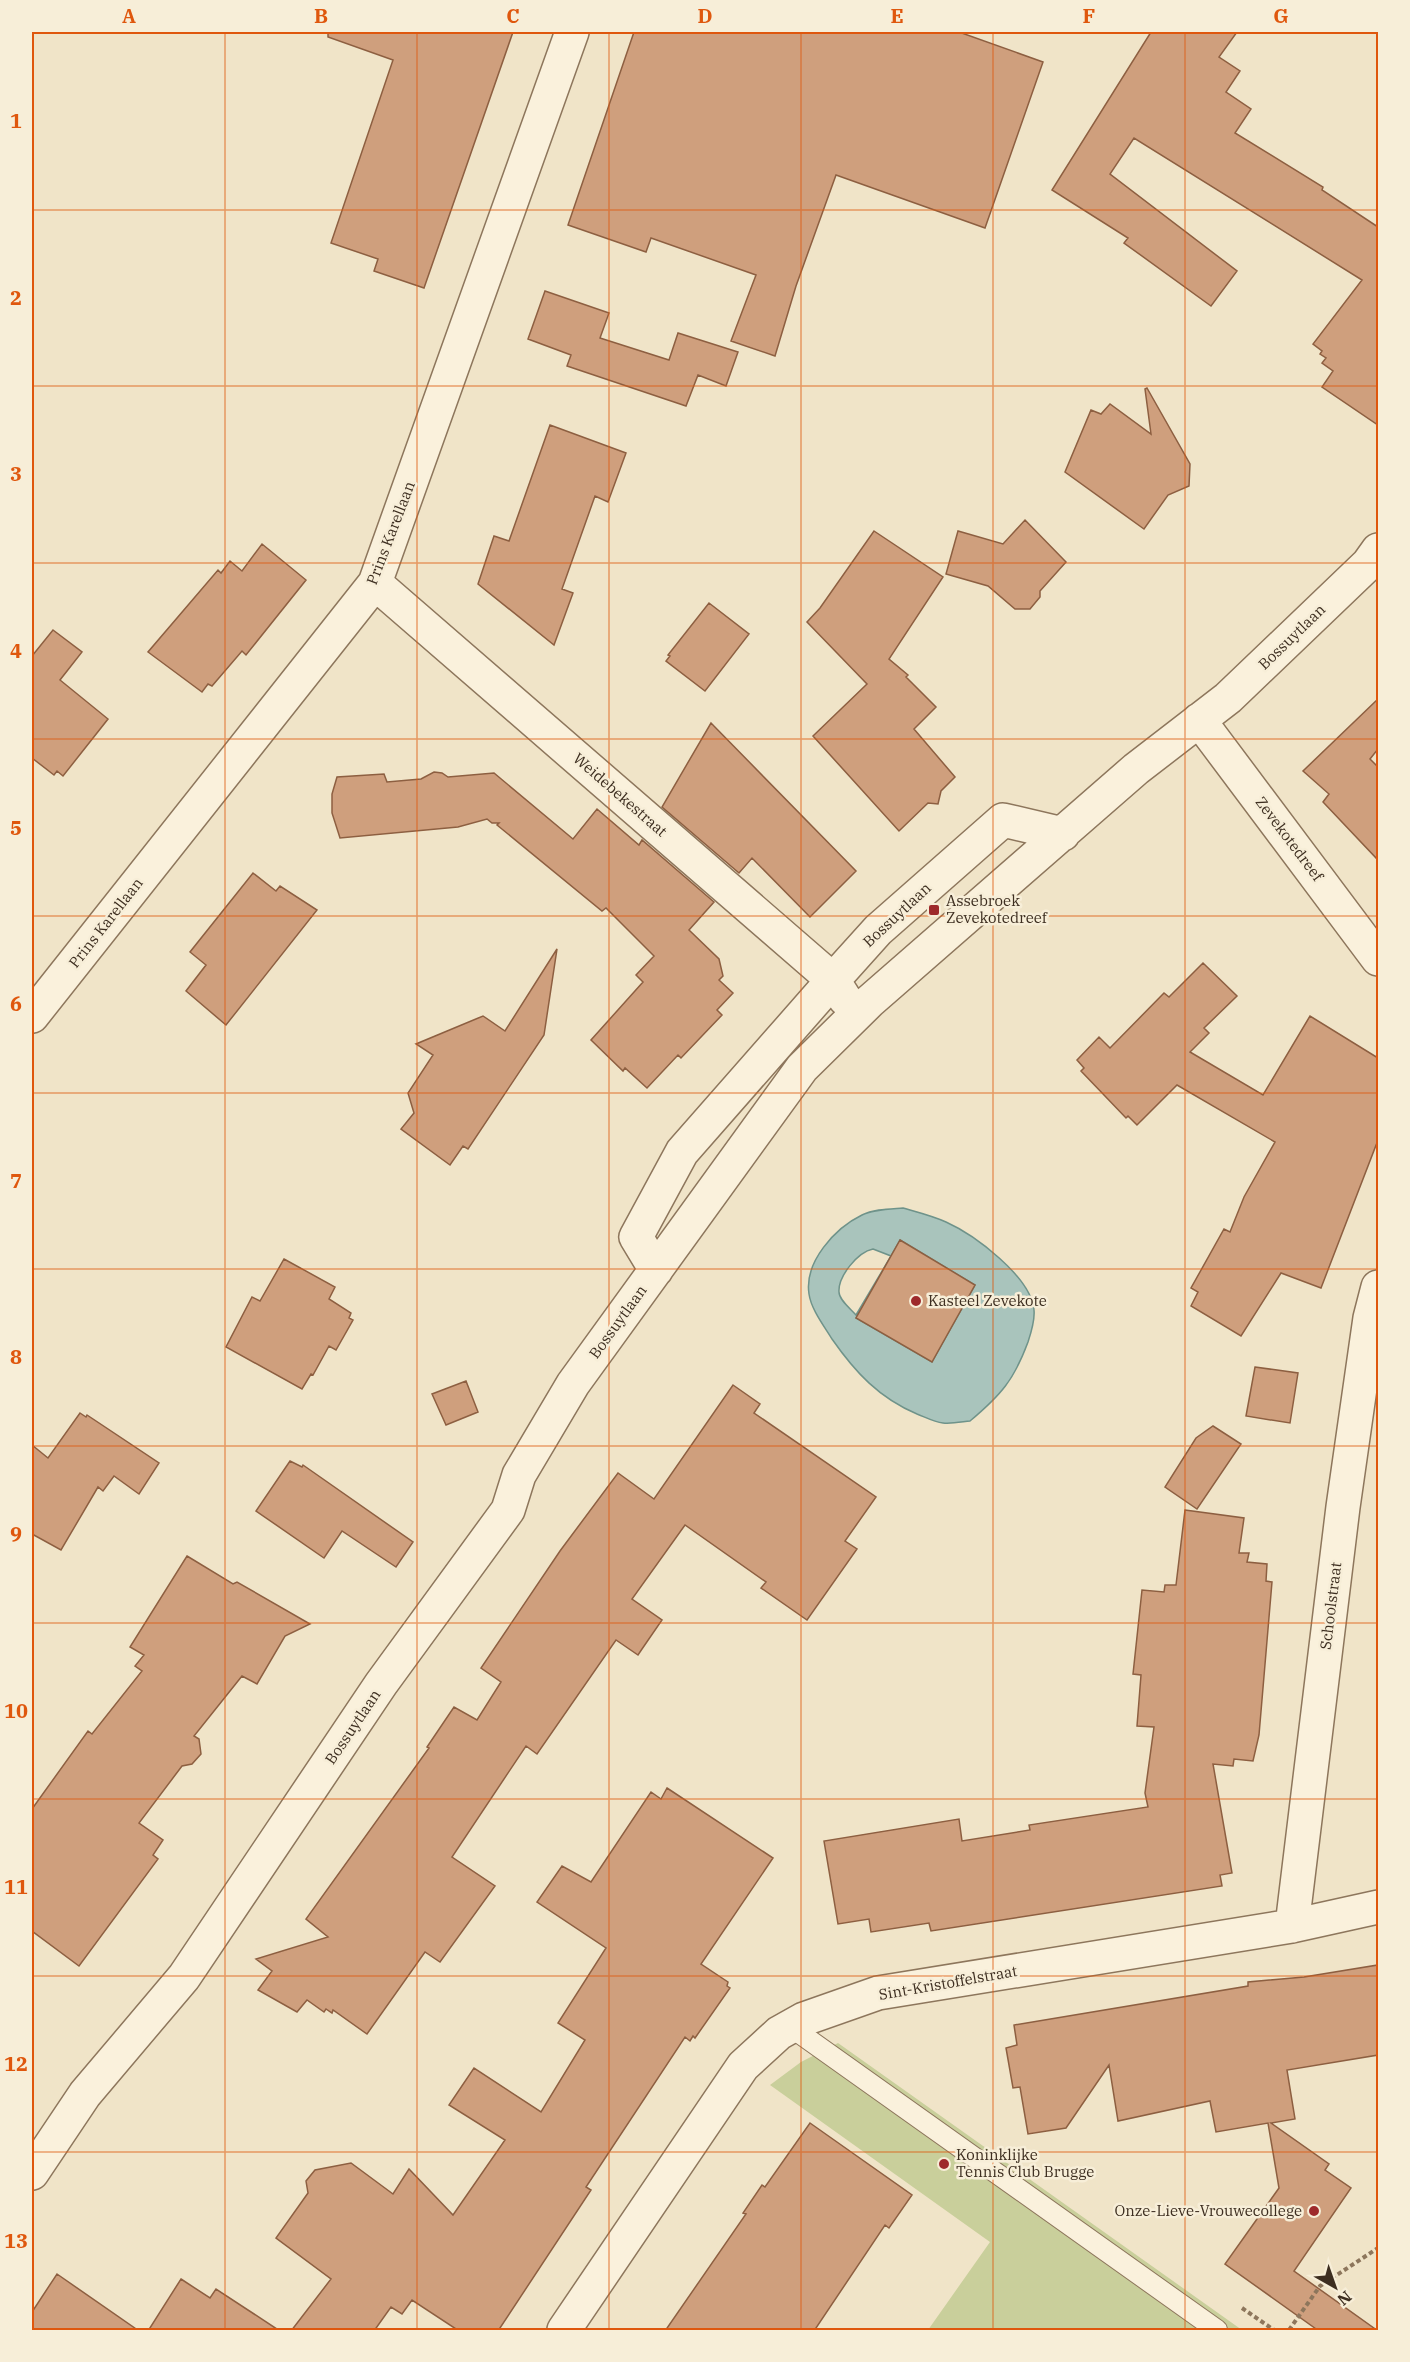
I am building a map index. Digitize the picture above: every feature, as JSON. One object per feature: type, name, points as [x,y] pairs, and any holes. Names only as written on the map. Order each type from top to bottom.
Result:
[{"type":"street","name":"Prins Karellaan","points":[[32,1017],[375,582],[572,32]]},
{"type":"street","name":"Bossuytlaan","points":[[32,2173],[85,2094],[184,1977],[381,1684],[508,1510],[519,1475],[573,1384],[802,1068],[897,977],[1136,769],[1228,698],[1368,564],[1378,550]]},
{"type":"street","name":"Weidebekestraat","points":[[375,582],[832,980],[855,1016]]},
{"type":"street","name":"Zevekotedreef","points":[[1199,720],[1378,958]]},
{"type":"street","name":"Bossuytlaan","points":[[656,1270],[636,1237],[682,1152],[878,930],[1003,820],[1063,834]]},
{"type":"street","name":"Schoolstraat","points":[[1292,1926],[1343,1507],[1370,1318],[1378,1287]]},
{"type":"street","name":"Sint-Kristoffelstraat","points":[[564,2331],[743,2066],[779,2033],[804,2019],[878,1993],[1292,1926],[1378,1907]]},
{"type":"lane","points":[[791,2027],[1217,2331]]},
{"type":"path","points":[[1289,2331],[1320,2286],[1378,2248]]},
{"type":"green space","name":"Koninklijke Tennis Club Brugge","points":[[838,2043],[1242,2330],[928,2330],[990,2242],[770,2085],[801,2062]]},
{"type":"water","points":[[903,1208],[941,1220],[972,1237],[1000,1258],[1023,1284],[1031,1297],[1034,1310],[1033,1322],[1028,1342],[1017,1367],[998,1395],[970,1421],[936,1422],[903,1408],[879,1392],[859,1373],[832,1339],[810,1300],[811,1270],[816,1258],[832,1237],[862,1215],[877,1210]],"holes":[[[900,1240],[975,1285],[932,1362],[856,1318],[890,1257],[856,1315],[841,1298],[839,1292],[845,1272],[861,1255],[873,1249],[891,1256]]]},
{"type":"building","points":[[328,32],[513,32],[424,288],[374,271],[378,259],[331,243],[393,60],[328,37]]},
{"type":"building","points":[[634,32],[959,32],[1043,62],[985,228],[836,175],[796,286],[775,356],[731,341],[756,275],[651,238],[646,252],[568,225]]},
{"type":"building","points":[[1151,32],[1237,32],[1219,57],[1240,71],[1226,92],[1251,109],[1235,133],[1323,187],[1322,190],[1378,227],[1378,425],[1322,387],[1333,371],[1322,363],[1326,358],[1320,354],[1322,351],[1313,344],[1362,280],[1134,138],[1110,174],[1237,271],[1211,306],[1124,243],[1128,238],[1052,190]]},
{"type":"building","points":[[545,291],[609,313],[600,338],[669,360],[678,333],[738,352],[726,386],[698,375],[686,406],[567,366],[571,355],[528,339]]},
{"type":"building","points":[[1147,388],[1190,464],[1189,486],[1168,495],[1144,529],[1065,472],[1091,410],[1101,414],[1110,404],[1151,434],[1145,389]]},
{"type":"building","points":[[550,425],[626,453],[608,502],[595,496],[562,589],[573,593],[554,645],[478,584],[494,536],[509,541]]},
{"type":"building","points":[[1025,520],[1066,562],[1040,591],[1040,597],[1030,609],[1015,609],[988,586],[946,574],[958,531],[1003,544]]},
{"type":"building","points":[[874,531],[943,577],[889,659],[908,675],[906,677],[936,707],[914,729],[955,777],[941,791],[938,804],[928,803],[899,831],[813,736],[867,684],[807,622],[820,608]]},
{"type":"building","points":[[262,544],[306,580],[246,655],[242,651],[212,686],[208,684],[202,692],[148,652],[218,570],[221,573],[230,561],[242,571]]},
{"type":"building","points":[[709,603],[749,634],[705,691],[666,661],[670,656],[668,655]]},
{"type":"building","points":[[53,630],[82,652],[60,680],[108,719],[63,776],[57,771],[54,775],[32,758],[32,656]]},
{"type":"building","points":[[1378,699],[1378,749],[1370,759],[1378,767],[1378,860],[1323,802],[1329,794],[1303,771]]},
{"type":"building","points":[[711,723],[856,871],[810,917],[752,858],[739,873],[662,807]]},
{"type":"building","points":[[434,772],[448,777],[494,773],[573,839],[597,809],[639,845],[642,840],[714,902],[689,930],[719,959],[723,976],[719,980],[733,993],[717,1010],[722,1015],[681,1058],[678,1055],[647,1088],[625,1068],[623,1071],[591,1040],[643,982],[636,975],[654,956],[606,908],[602,911],[497,825],[499,823],[492,823],[487,819],[458,827],[340,838],[332,813],[332,794],[337,777],[384,774],[387,782],[421,779]]},
{"type":"building","points":[[253,873],[276,891],[280,886],[317,910],[226,1025],[186,991],[206,965],[190,952]]},
{"type":"building","points":[[557,949],[544,1035],[468,1149],[463,1146],[450,1165],[401,1129],[414,1113],[408,1093],[433,1055],[416,1044],[483,1016],[505,1031]]},
{"type":"building","points":[[1203,963],[1237,996],[1204,1028],[1209,1033],[1190,1052],[1263,1095],[1310,1016],[1378,1058],[1378,1140],[1321,1288],[1281,1273],[1241,1336],[1191,1306],[1198,1292],[1191,1288],[1224,1229],[1230,1232],[1244,1197],[1275,1142],[1177,1085],[1137,1125],[1128,1116],[1126,1118],[1081,1071],[1084,1068],[1077,1060],[1099,1037],[1110,1048],[1164,993],[1169,997]]},
{"type":"building","name":"Kasteel Zevekote","points":[[900,1240],[975,1285],[932,1362],[856,1318]]},
{"type":"building","points":[[284,1259],[335,1287],[329,1299],[351,1313],[349,1318],[353,1320],[336,1350],[329,1346],[313,1375],[311,1374],[302,1389],[226,1347],[252,1297],[260,1301]]},
{"type":"building","points":[[1255,1367],[1298,1373],[1290,1423],[1246,1416]]},
{"type":"building","points":[[466,1381],[478,1412],[446,1425],[432,1394]]},
{"type":"building","points":[[733,1385],[760,1404],[754,1413],[876,1497],[845,1541],[857,1549],[807,1620],[761,1588],[766,1582],[685,1525],[632,1599],[662,1620],[638,1655],[616,1640],[537,1754],[526,1746],[452,1857],[495,1886],[440,1962],[425,1952],[367,2034],[333,2010],[332,2013],[326,2009],[324,2012],[307,2000],[297,2012],[258,1990],[272,1971],[256,1959],[328,1937],[306,1919],[429,1748],[427,1747],[454,1707],[477,1720],[501,1682],[481,1668],[560,1551],[618,1473],[654,1499]]},
{"type":"building","points":[[80,1413],[86,1417],[87,1415],[159,1463],[139,1494],[114,1476],[103,1491],[98,1487],[61,1550],[32,1534],[32,1445],[48,1458]]},
{"type":"building","points":[[1213,1426],[1241,1444],[1197,1509],[1165,1487],[1196,1438]]},
{"type":"building","points":[[290,1461],[302,1467],[303,1465],[413,1542],[396,1567],[342,1531],[324,1558],[256,1511]]},
{"type":"building","points":[[1185,1510],[1244,1518],[1239,1553],[1249,1553],[1247,1562],[1267,1564],[1266,1581],[1272,1582],[1259,1735],[1253,1761],[1234,1759],[1233,1766],[1213,1764],[1232,1873],[1220,1875],[1222,1886],[931,1931],[929,1923],[871,1932],[869,1919],[838,1924],[824,1841],[959,1819],[962,1841],[1030,1830],[1029,1825],[1148,1807],[1145,1793],[1154,1727],[1137,1726],[1141,1675],[1133,1674],[1142,1590],[1164,1592],[1165,1585],[1176,1585]]},
{"type":"building","points":[[187,1556],[233,1584],[237,1582],[310,1624],[285,1636],[257,1684],[242,1676],[194,1736],[199,1739],[201,1754],[192,1764],[182,1766],[139,1823],[163,1840],[153,1855],[158,1859],[79,1966],[32,1931],[32,1809],[88,1731],[92,1734],[142,1671],[135,1666],[144,1655],[130,1647]]},
{"type":"building","points":[[667,1788],[773,1858],[701,1964],[728,1982],[727,1986],[730,1988],[695,2038],[693,2036],[690,2041],[685,2037],[586,2187],[591,2190],[498,2331],[459,2331],[412,2300],[402,2314],[391,2307],[374,2331],[291,2331],[331,2279],[276,2238],[308,2193],[306,2181],[315,2170],[351,2163],[393,2194],[409,2169],[453,2215],[505,2140],[449,2105],[474,2068],[541,2112],[585,2040],[558,2023],[606,1948],[537,1902],[562,1866],[591,1882],[651,1792],[661,1799]]},
{"type":"building","points":[[1378,1965],[1378,2055],[1287,2070],[1295,2119],[1271,2123],[1329,2164],[1325,2170],[1351,2188],[1294,2271],[1378,2331],[1319,2331],[1225,2264],[1279,2188],[1268,2123],[1216,2132],[1210,2101],[1118,2121],[1109,2065],[1066,2128],[1028,2134],[1020,2087],[1013,2088],[1006,2048],[1017,2045],[1014,2025],[1248,1986],[1248,1982],[1304,1977]]},
{"type":"building","points":[[810,2123],[912,2195],[889,2228],[885,2225],[814,2331],[665,2331],[746,2214],[743,2213],[762,2185],[765,2187]]},
{"type":"building","points":[[57,2274],[139,2331],[32,2331],[32,2312]]},
{"type":"building","points":[[181,2279],[210,2298],[216,2289],[280,2331],[148,2331]]},
{"type":"place","name":"Assebroek Zevekotedreef","points":[[934,910]]},
{"type":"place","name":"Kasteel Zevekote","points":[[916,1301]]},
{"type":"place","name":"Koninklijke Tennis Club Brugge","points":[[944,2164]]},
{"type":"place","name":"Onze-Lieve-Vrouwecollege","points":[[1314,2211]]}]
